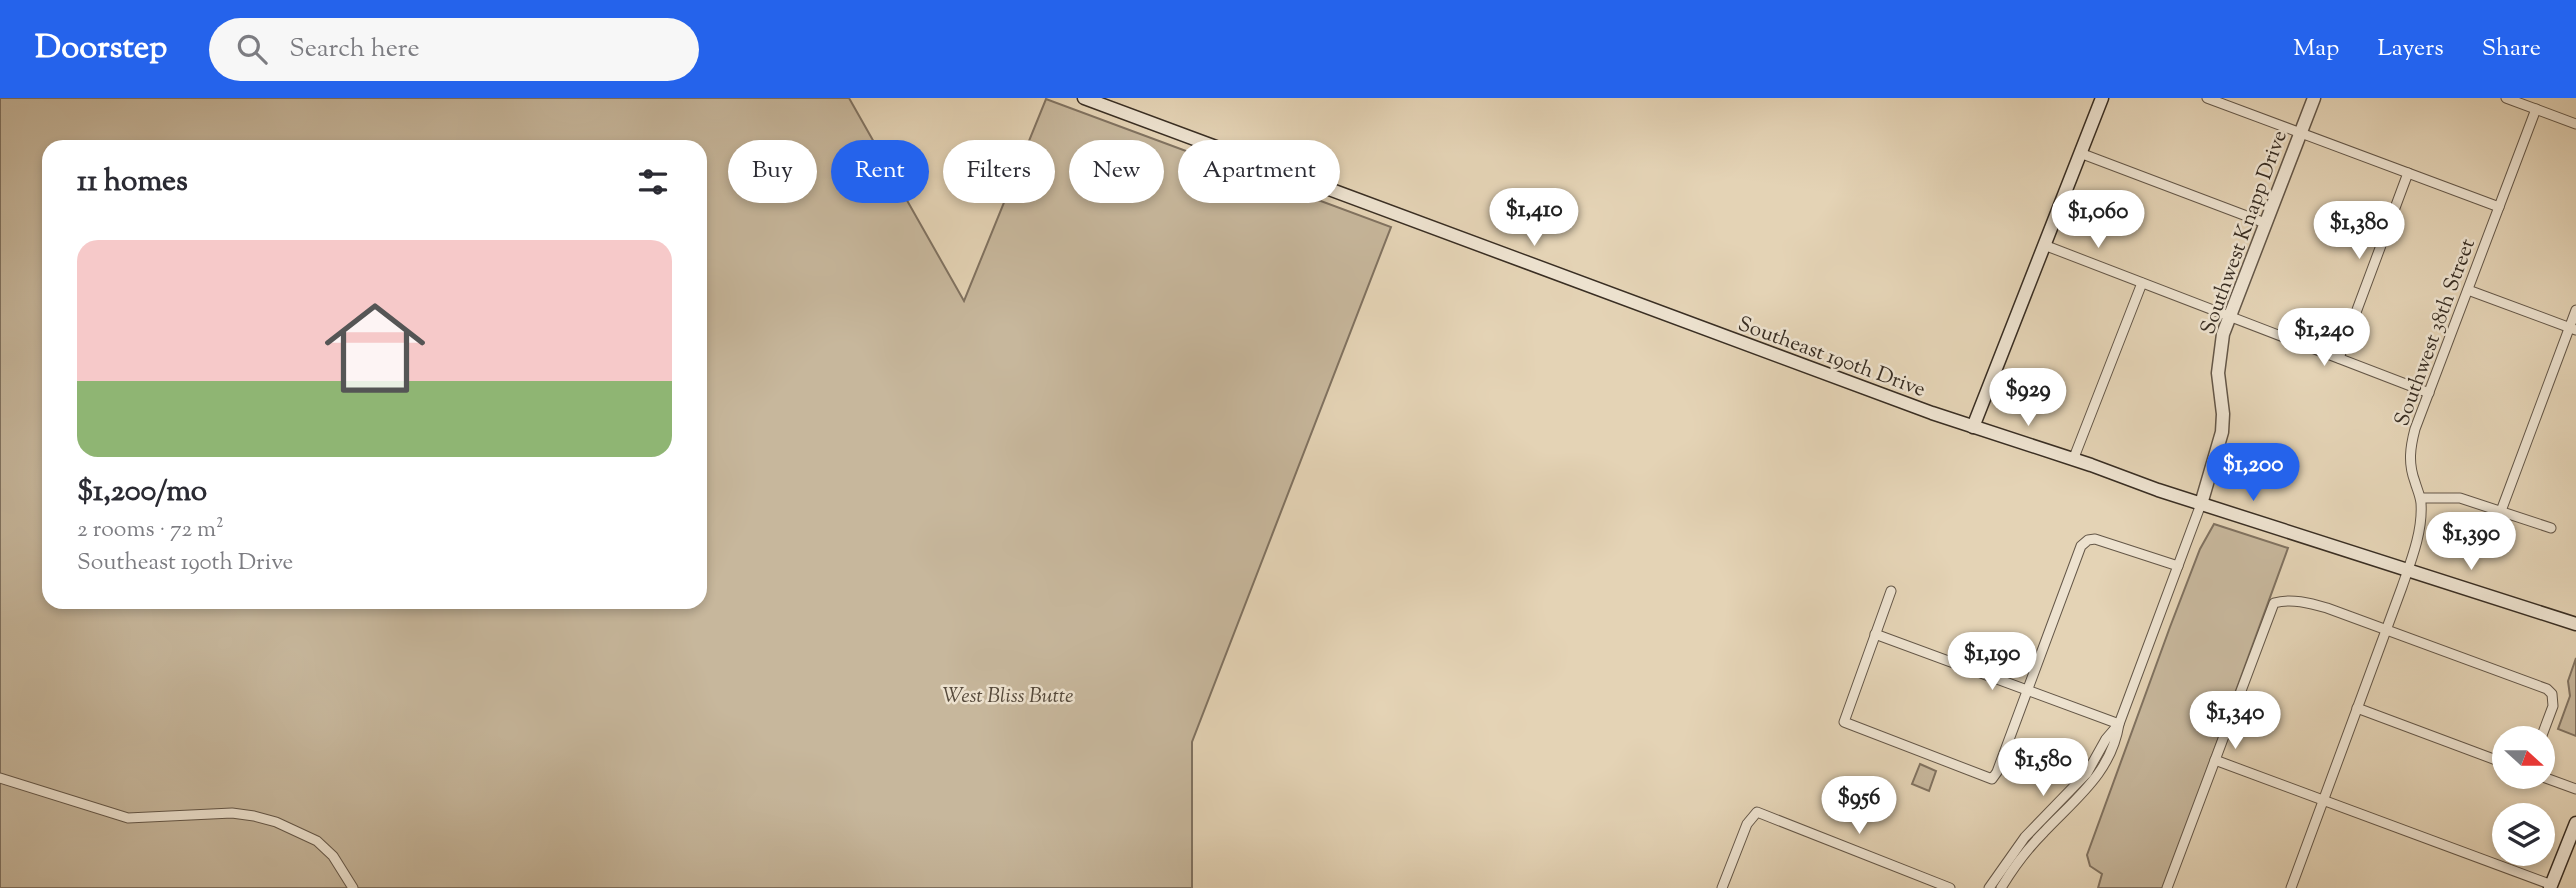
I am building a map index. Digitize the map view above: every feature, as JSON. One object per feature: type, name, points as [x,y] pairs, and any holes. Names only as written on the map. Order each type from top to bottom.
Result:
[{"type":"main road","name":"Southeast 190th Drive","points":[[1084,98],[1973,428],[2576,624]]},
{"type":"main road","points":[[1973,428],[2102,98]]},
{"type":"main road","name":"Southwest Knapp Drive","points":[[2201,504],[2222,432],[2219,359],[2229,316],[2314,98]]},
{"type":"main road","points":[[2551,886],[2576,822]]},
{"type":"street","points":[[2207,98],[2499,207]]},
{"type":"street","points":[[2506,98],[2576,124]]},
{"type":"street","name":"Southwest 38th Street","points":[[2291,888],[2387,629],[2419,531],[2421,498],[2410,464],[2410,446],[2536,109]]},
{"type":"street","points":[[2080,153],[2265,223]]},
{"type":"street","points":[[2339,358],[2408,173]]},
{"type":"street","points":[[2044,245],[2429,393]]},
{"type":"street","points":[[2073,460],[2142,283]]},
{"type":"street","points":[[2468,290],[2573,329]]},
{"type":"street","points":[[2501,511],[2573,329],[2576,310]]},
{"type":"street","points":[[2421,498],[2460,498],[2551,528]]},
{"type":"street","points":[[2001,888],[2034,843],[2099,773],[2116,743],[2119,723],[2201,504]]},
{"type":"street","points":[[1891,591],[1844,722],[1994,778],[2081,546],[2088,540],[2095,539],[2178,566]]},
{"type":"street","points":[[2167,888],[2274,603],[2308,602],[2542,687],[2552,694],[2553,706],[2546,726]]},
{"type":"street","points":[[1875,634],[2119,723]]},
{"type":"street","points":[[2357,708],[2492,759]]},
{"type":"street","points":[[1989,888],[2025,837],[2087,773],[2106,739],[2119,723]]},
{"type":"street","points":[[2215,760],[2551,886]]},
{"type":"street","points":[[0,778],[128,818],[232,813],[276,822],[317,841],[332,856],[353,888]]},
{"type":"street","points":[[2555,781],[2576,789]]},
{"type":"street","points":[[1722,888],[1750,819],[1757,812],[1950,888]]},
{"type":"green space","name":"West Bliss Butte","points":[[0,98],[849,98],[873,140],[831,140],[831,203],[908,203],[964,301],[1004,203],[1055,203],[1055,140],[1029,140],[1046,99],[1157,140],[1069,140],[1069,203],[1164,203],[1164,143],[1178,148],[1178,203],[1326,203],[1391,227],[1192,742],[1192,888],[0,888]]},
{"type":"green space","points":[[2214,524],[2288,548],[2164,888],[2098,888],[2102,874],[2090,866],[2087,855],[2170,627],[2200,549]]},
{"type":"green space","points":[[2576,658],[2576,736],[2558,729],[2570,696],[2568,681]]},
{"type":"green space","points":[[1920,764],[1936,771],[1929,791],[1912,784]]}]
